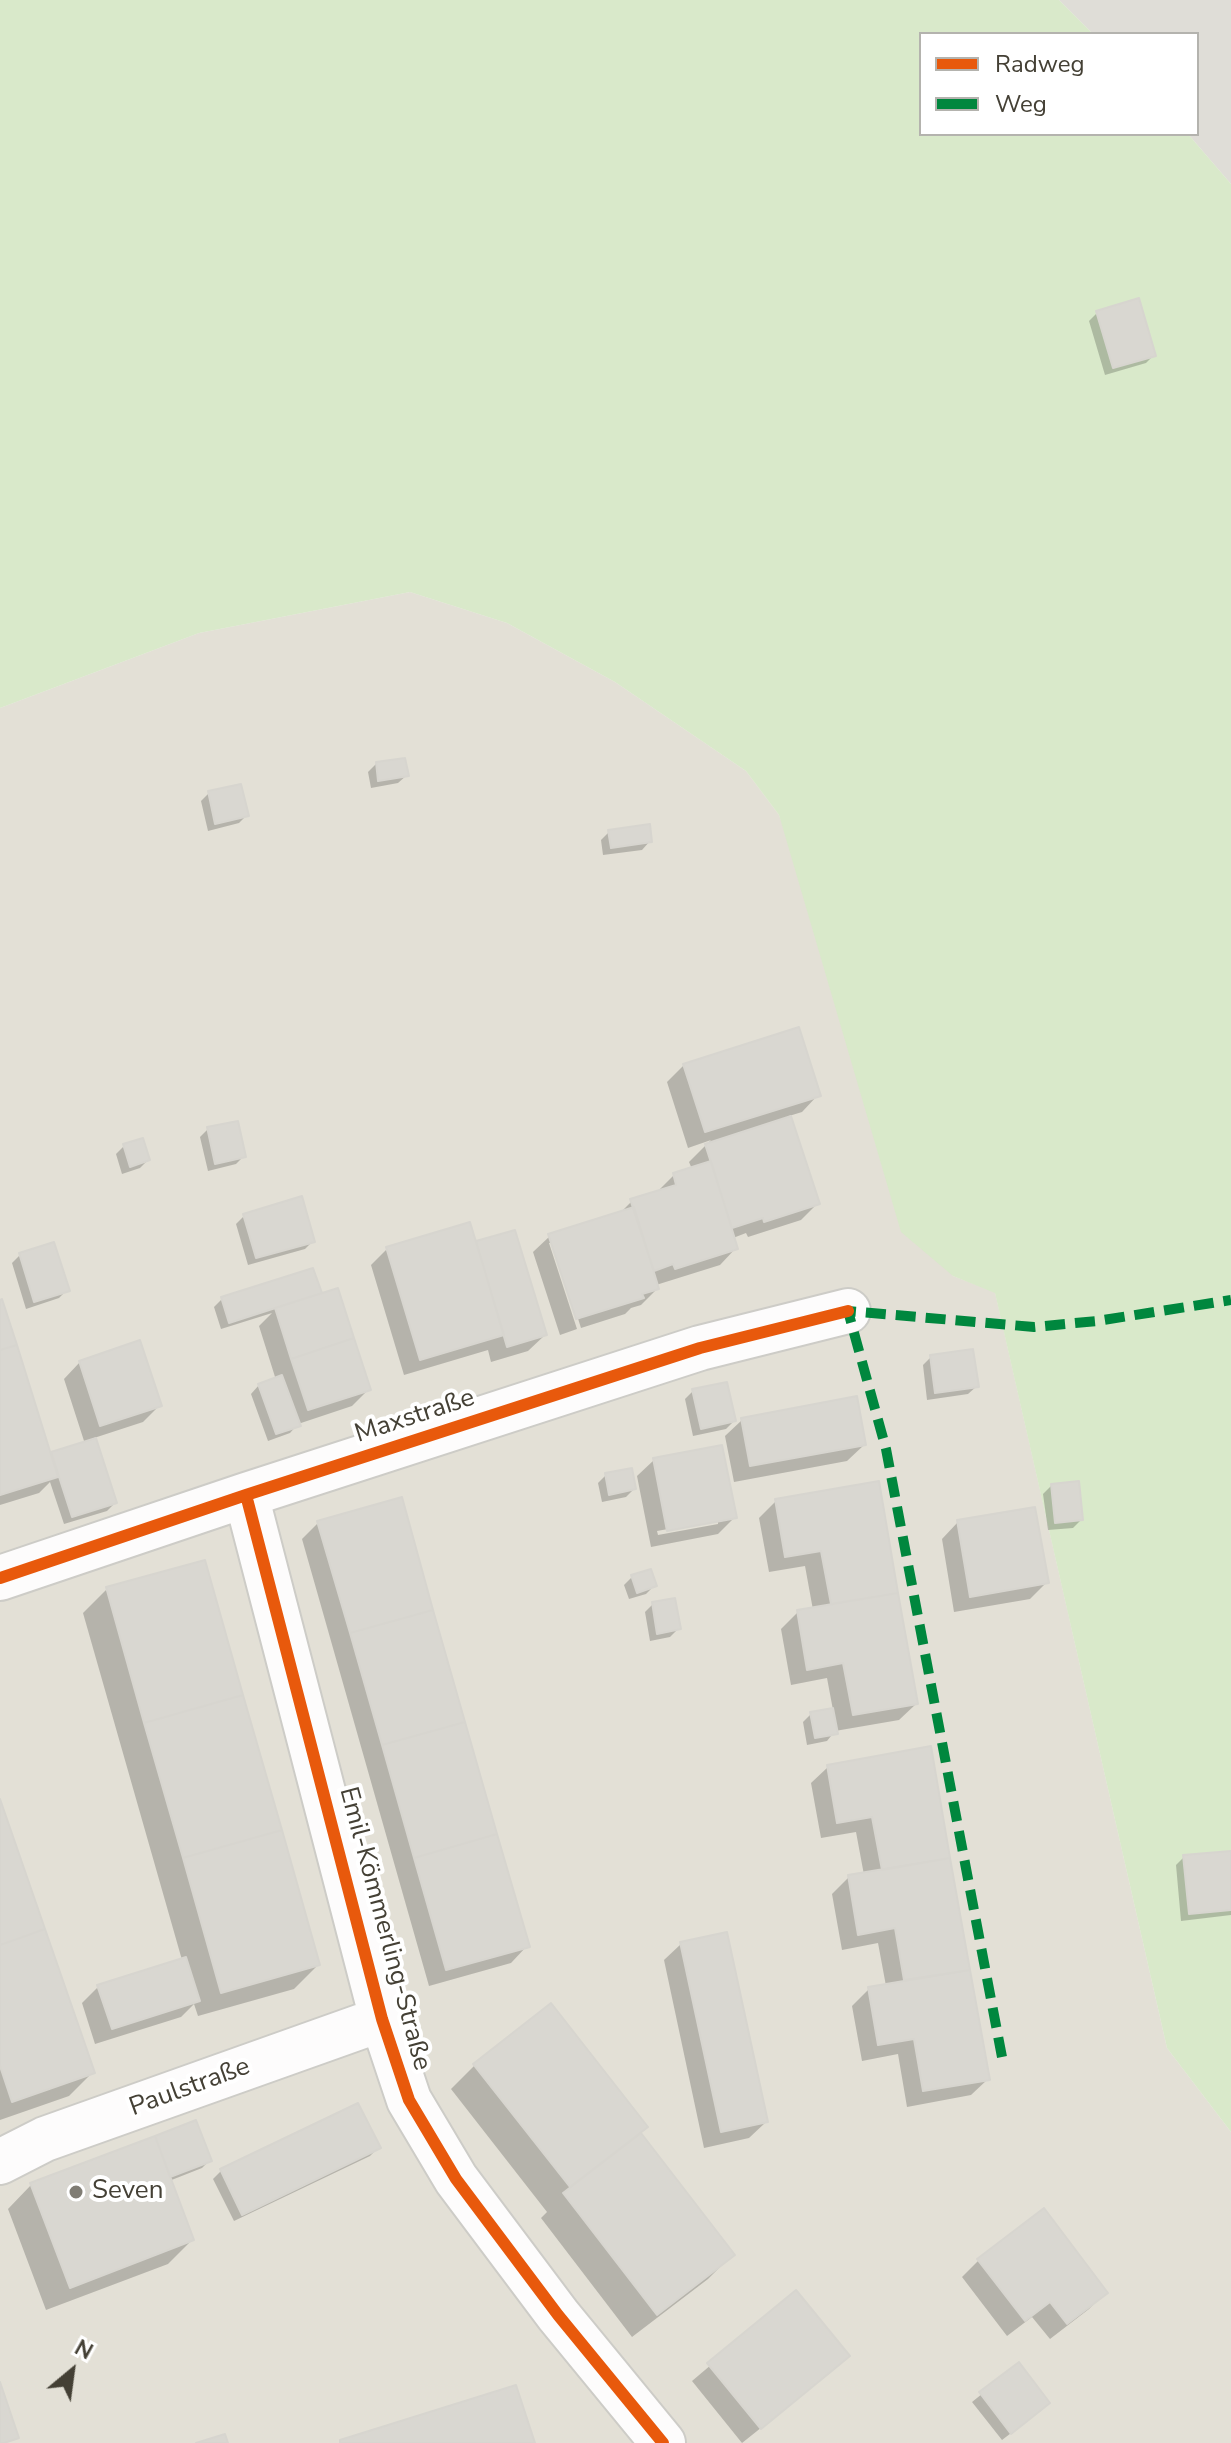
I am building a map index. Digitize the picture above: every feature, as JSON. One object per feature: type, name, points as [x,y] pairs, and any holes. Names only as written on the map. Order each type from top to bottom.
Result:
[{"type":"street","name":"Maxstraße","points":[[0,1578],[700,1348],[848,1311]]},
{"type":"street","name":"Emil-Kömmerling-Straße","points":[[246,1495],[382,2019],[409,2100],[456,2179],[558,2315],[663,2443]]},
{"type":"street","name":"Paulstraße","points":[[0,2162],[45,2139],[382,2019]]},
{"type":"shaded area","points":[[1059,0],[1231,0],[1231,184],[1190,136],[1199,136],[1199,32],[1091,32]]},
{"type":"shaded area","points":[[410,592],[507,623],[615,682],[746,771],[779,815],[953,1276],[995,1292],[1167,2048],[1231,2132],[1231,2443],[0,2443],[0,708],[199,633]]},
{"type":"green space","points":[[0,0],[1059,0],[1091,32],[919,32],[919,136],[1190,136],[1231,184],[1231,2132],[1167,2048],[995,1293],[953,1276],[901,1232],[779,815],[746,771],[615,682],[507,623],[410,592],[199,633],[0,708]]},
{"type":"building","points":[[1139,298],[1156,356],[1113,368],[1096,311]]},
{"type":"building","points":[[405,758],[409,776],[378,781],[376,762]]},
{"type":"building","points":[[241,784],[249,816],[215,824],[208,791]]},
{"type":"building","points":[[650,824],[652,842],[611,848],[608,830]]},
{"type":"building","points":[[799,1027],[821,1096],[705,1132],[683,1064]]},
{"type":"building","points":[[791,1116],[820,1204],[764,1222],[763,1218],[732,1228],[705,1144]]},
{"type":"building","points":[[238,1121],[246,1157],[215,1164],[207,1127]]},
{"type":"building","points":[[143,1138],[150,1160],[130,1167],[123,1144]]},
{"type":"building","points":[[711,1161],[738,1249],[675,1269],[673,1264],[654,1271],[630,1199],[676,1185],[673,1173]]},
{"type":"building","points":[[302,1196],[315,1242],[256,1258],[243,1214]]},
{"type":"building","points":[[634,1207],[659,1289],[642,1294],[644,1298],[576,1319],[548,1234]]},
{"type":"building","points":[[470,1222],[504,1335],[420,1360],[386,1247]]},
{"type":"building","points":[[515,1230],[547,1335],[507,1347],[476,1241]]},
{"type":"building","points":[[54,1242],[70,1291],[34,1302],[19,1253]]},
{"type":"building","points":[[313,1268],[322,1293],[229,1323],[221,1297]]},
{"type":"building","points":[[338,1288],[354,1338],[291,1359],[275,1308]]},
{"type":"building","points":[[0,1300],[17,1345],[0,1350]]},
{"type":"building","points":[[354,1338],[371,1390],[308,1410],[291,1359]]},
{"type":"building","points":[[140,1340],[162,1406],[100,1426],[79,1361]]},
{"type":"building","points":[[17,1345],[58,1477],[0,1495],[0,1350]]},
{"type":"building","points":[[973,1349],[979,1387],[935,1393],[930,1355]]},
{"type":"building","points":[[282,1375],[301,1426],[276,1434],[258,1384]]},
{"type":"building","points":[[727,1382],[736,1421],[701,1429],[692,1389]]},
{"type":"building","points":[[857,1396],[866,1445],[750,1466],[741,1418]]},
{"type":"building","points":[[96,1438],[117,1503],[72,1517],[51,1452]]},
{"type":"building","points":[[722,1445],[737,1518],[667,1531],[653,1458]]},
{"type":"building","points":[[632,1468],[636,1489],[609,1495],[605,1473]]},
{"type":"building","points":[[879,1481],[898,1593],[831,1604],[821,1551],[785,1557],[775,1499]]},
{"type":"building","points":[[1079,1481],[1083,1520],[1055,1523],[1051,1484]]},
{"type":"building","points":[[402,1497],[433,1610],[350,1633],[317,1521]]},
{"type":"building","points":[[1035,1507],[1049,1583],[970,1597],[957,1520]]},
{"type":"building","points":[[205,1560],[243,1695],[144,1723],[106,1587]]},
{"type":"building","points":[[651,1569],[657,1586],[637,1593],[631,1575]]},
{"type":"building","points":[[898,1593],[918,1704],[853,1715],[843,1663],[807,1670],[797,1610]]},
{"type":"building","points":[[675,1598],[681,1629],[657,1634],[652,1602]]},
{"type":"building","points":[[433,1610],[465,1722],[382,1745],[350,1633]]},
{"type":"building","points":[[243,1695],[282,1830],[183,1858],[144,1723]]},
{"type":"building","points":[[833,1708],[838,1734],[815,1738],[810,1712]]},
{"type":"building","points":[[465,1722],[497,1834],[414,1858],[382,1745]]},
{"type":"building","points":[[931,1746],[950,1858],[882,1870],[872,1817],[837,1823],[827,1765]]},
{"type":"building","points":[[0,1799],[45,1929],[0,1945]]},
{"type":"building","points":[[282,1830],[320,1965],[221,1993],[183,1858]]},
{"type":"building","points":[[497,1834],[530,1947],[446,1970],[414,1858]]},
{"type":"building","points":[[1231,1851],[1231,1910],[1189,1914],[1183,1855]]},
{"type":"building","points":[[950,1858],[970,1970],[904,1980],[895,1928],[858,1935],[848,1875]]},
{"type":"building","points":[[45,1929],[95,2073],[12,2102],[0,2066],[0,1945]]},
{"type":"building","points":[[727,1932],[768,2122],[721,2132],[680,1942]]},
{"type":"building","points":[[186,1957],[200,2001],[112,2029],[97,1985]]},
{"type":"building","points":[[970,1970],[990,2080],[923,2091],[914,2039],[878,2045],[868,1987]]},
{"type":"building","points":[[551,2003],[648,2127],[570,2187],[473,2064]]},
{"type":"building","points":[[358,2103],[381,2148],[242,2215],[220,2169]]},
{"type":"building","points":[[196,2120],[212,2161],[170,2177],[155,2136]]},
{"type":"building","points":[[641,2133],[735,2255],[657,2315],[563,2193]]},
{"type":"building","points":[[155,2136],[194,2240],[70,2288],[30,2183]]},
{"type":"building","points":[[1044,2208],[1108,2293],[1067,2324],[1050,2302],[1025,2321],[977,2259]]},
{"type":"building","points":[[796,2290],[850,2356],[761,2429],[707,2363]]},
{"type":"building","points":[[1019,2362],[1050,2403],[1011,2434],[979,2392]]},
{"type":"building","points":[[0,2382],[19,2438],[4,2443],[0,2443]]},
{"type":"building","points":[[516,2385],[535,2443],[340,2443],[340,2440]]},
{"type":"building","points":[[225,2434],[228,2443],[196,2443]]},
{"type":"marked path","points":[[1002,2057],[886,1449],[848,1311],[1034,1327],[1097,1321],[1231,1300]]},
{"type":"cycle path","points":[[0,1578],[700,1348],[848,1311]]},
{"type":"cycle path","points":[[246,1495],[382,2019],[409,2100],[456,2179],[558,2315],[663,2443]]},
{"type":"place","name":"Seven","points":[[76,2192]]}]
